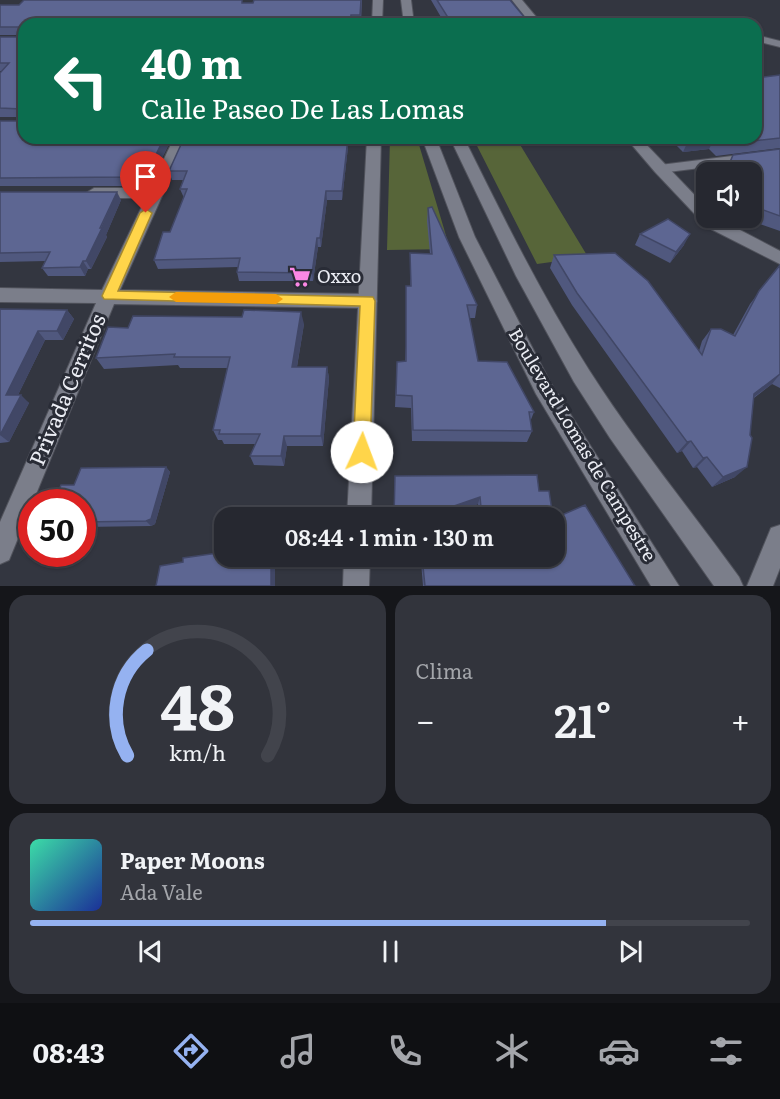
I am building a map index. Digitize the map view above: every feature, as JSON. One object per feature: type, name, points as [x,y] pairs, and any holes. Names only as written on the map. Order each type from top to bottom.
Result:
[{"type":"main road","points":[[377,18],[378,0]]},
{"type":"main road","points":[[406,0],[408,18]]},
{"type":"main road","points":[[517,0],[532,18]]},
{"type":"main road","points":[[762,39],[780,44]]},
{"type":"main road","name":"Privada Cerritos","points":[[0,551],[108,296],[178,144]]},
{"type":"main road","points":[[359,507],[374,144]]},
{"type":"main road","name":"Boulevard Lomas de Campestre","points":[[431,144],[467,237],[543,388],[666,586]]},
{"type":"main road","name":"Boulevard Lomas de Campestre","points":[[460,144],[492,212],[541,304],[591,389],[730,586]]},
{"type":"main road","points":[[638,144],[696,206]]},
{"type":"main road","points":[[660,169],[780,154]]},
{"type":"main road","points":[[84,193],[156,193]]},
{"type":"main road","points":[[723,228],[780,258]]},
{"type":"main road","points":[[0,295],[368,301]]},
{"type":"main road","points":[[760,586],[780,537]]},
{"type":"main road","points":[[356,586],[357,567]]},
{"type":"green space","points":[[390,144],[419,144],[450,249],[387,250]]},
{"type":"green space","points":[[476,144],[520,144],[588,257],[537,264]]},
{"type":"building","points":[[24,0],[242,0],[242,3],[253,3],[254,0],[361,0],[360,15],[351,15],[351,18],[18,18],[18,27],[0,27],[0,5],[19,5]]},
{"type":"building","points":[[437,0],[510,0],[525,18],[448,18]]},
{"type":"building","points":[[0,37],[18,37],[18,109],[0,108],[0,73],[9,63],[0,63]]},
{"type":"building","points":[[780,75],[780,138],[762,140],[762,77]]},
{"type":"building","points":[[0,121],[18,121],[18,144],[161,144],[148,171],[131,172],[129,177],[0,178]]},
{"type":"building","points":[[181,144],[347,144],[342,191],[326,191],[320,238],[317,238],[312,273],[237,272],[240,258],[154,260],[163,232],[170,232],[187,189],[180,189],[187,171],[169,171]]},
{"type":"building","points":[[780,149],[780,216],[762,210],[762,162],[730,162],[733,155]]},
{"type":"building","points":[[0,192],[117,192],[86,261],[83,261],[80,267],[42,268],[50,252],[0,253]]},
{"type":"building","points":[[432,207],[477,305],[467,305],[478,361],[507,362],[534,412],[529,412],[532,431],[413,430],[412,396],[396,395],[397,362],[406,361],[406,286],[411,286],[410,253],[432,254],[428,208]]},
{"type":"building","points":[[668,219],[690,234],[676,252],[640,234]]},
{"type":"building","points":[[615,253],[648,281],[702,355],[711,329],[721,329],[735,336],[759,291],[780,265],[780,374],[754,394],[750,435],[752,438],[747,467],[723,477],[707,457],[703,458],[691,441],[687,442],[577,293],[554,255]]},
{"type":"building","points":[[0,309],[67,310],[57,331],[38,331],[6,395],[21,395],[0,435]]},
{"type":"building","points":[[244,310],[301,312],[292,367],[327,367],[321,436],[284,436],[281,456],[250,456],[260,434],[219,434],[220,430],[213,430],[230,357],[174,357],[175,354],[96,358],[108,327],[128,328],[133,316],[242,317]]},
{"type":"building","points":[[166,467],[151,519],[96,522],[96,489],[60,489],[61,485],[74,485],[81,468]]},
{"type":"building","points":[[537,475],[539,491],[549,491],[551,507],[481,507],[480,497],[451,507],[394,507],[395,476]]},
{"type":"building","points":[[585,505],[635,586],[425,586],[423,567],[565,567],[565,514]]},
{"type":"building","points":[[214,554],[214,567],[271,567],[271,586],[156,586],[160,566],[183,562],[183,558]]},
{"type":"slow traffic","points":[[176,297],[276,299]]},
{"type":"place","name":"Oxxo","points":[[300,277]]},
{"type":"route","points":[[146,213],[108,296],[368,301],[362,452]]}]
